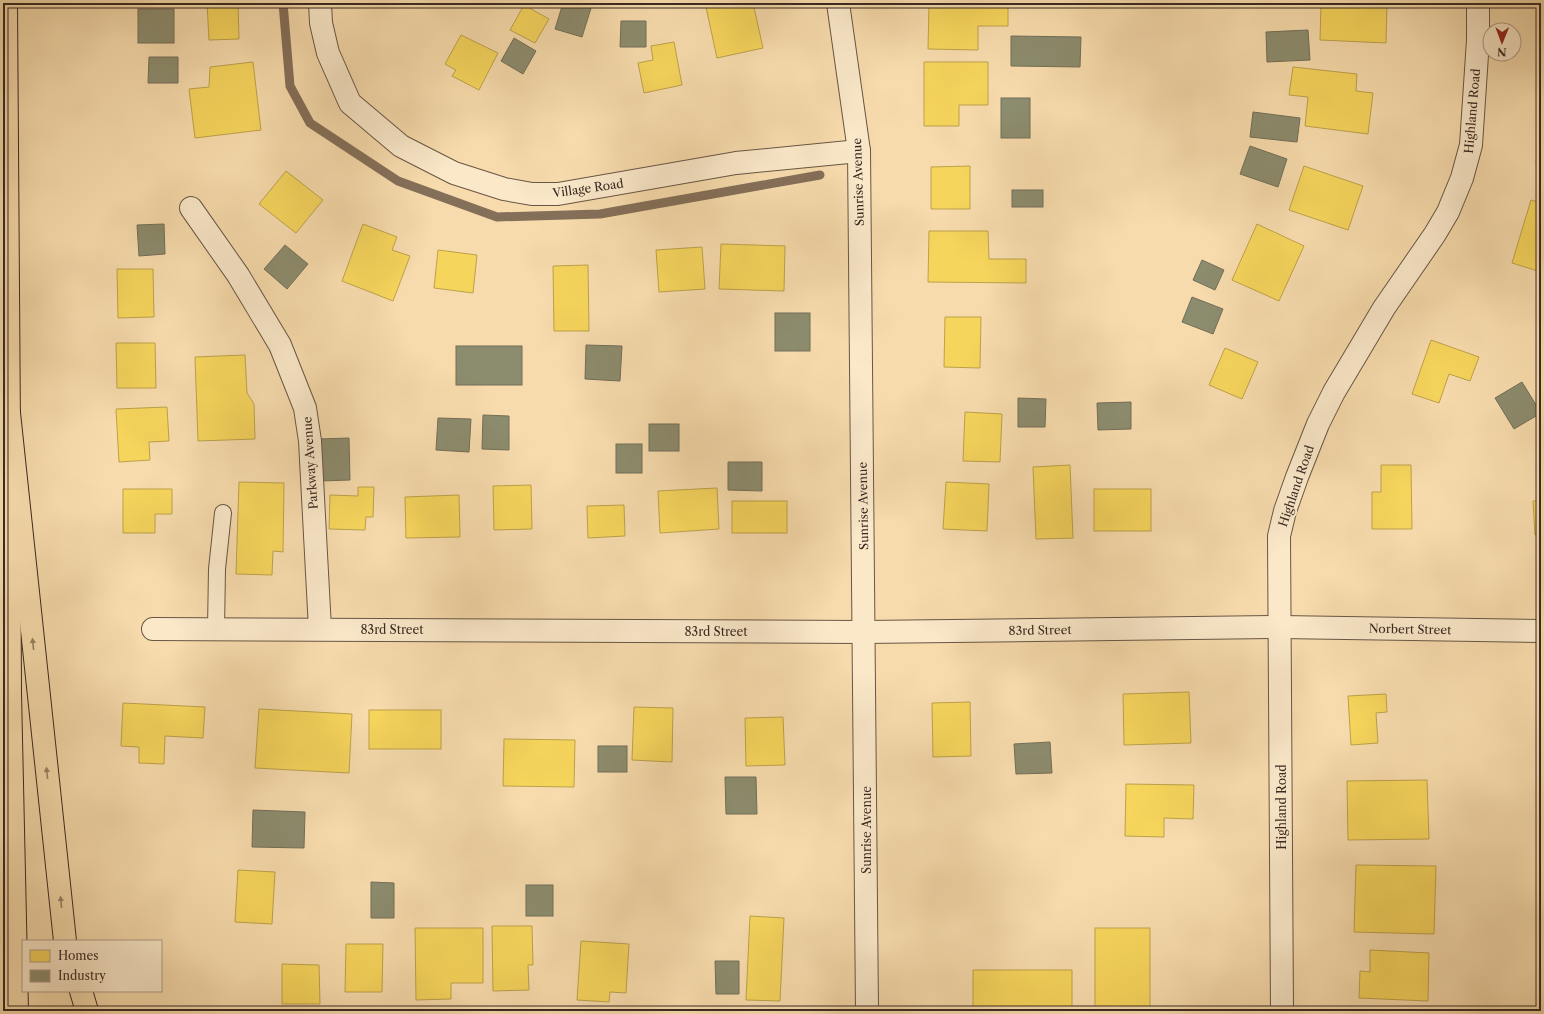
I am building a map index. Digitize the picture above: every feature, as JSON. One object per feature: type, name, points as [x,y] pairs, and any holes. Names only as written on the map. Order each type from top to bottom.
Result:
[{"type":"main road","points":[[6,3],[10,701],[17,1011]]},
{"type":"main road","points":[[9,413],[65,940]]},
{"type":"main road","points":[[81,992],[87,1011]]},
{"type":"street","name":"Village Road","points":[[320,3],[321,23],[328,53],[350,103],[401,146],[454,173],[504,189],[532,194],[558,194],[736,163],[859,151]]},
{"type":"street","name":"Sunrise Avenue","points":[[838,3],[859,151],[867,1011]]},
{"type":"street","name":"Highland Road","points":[[1282,1011],[1279,536],[1285,511],[1318,424],[1334,392],[1384,308],[1435,234],[1448,212],[1462,178],[1471,145],[1478,40],[1478,3]]},
{"type":"street","name":"Parkway Avenue","points":[[191,208],[238,275],[280,345],[305,408],[310,441],[320,629]]},
{"type":"street","name":"Norbert Street","points":[[1280,627],[1541,631]]},
{"type":"street","name":"83rd Street","points":[[153,629],[864,632],[1280,627]]},
{"type":"lane","points":[[216,629],[217,569],[223,513]]},
{"type":"building: Homes","points":[[207,3],[238,3],[239,39],[209,40]]},
{"type":"building: Homes","points":[[726,3],[753,3],[763,48],[717,58],[706,7]]},
{"type":"building: Homes","points":[[929,3],[1008,3],[1008,26],[978,26],[978,50],[928,49]]},
{"type":"building: Homes","points":[[1321,3],[1387,3],[1386,43],[1320,40]]},
{"type":"building: Homes","points":[[524,5],[549,19],[535,43],[510,30]]},
{"type":"building: Homes","points":[[461,35],[498,53],[479,90],[452,76],[456,70],[445,64]]},
{"type":"building: Homes","points":[[674,42],[682,85],[644,93],[638,63],[653,60],[651,46]]},
{"type":"building: Homes","points":[[253,62],[261,130],[195,138],[189,89],[209,87],[210,67]]},
{"type":"building: Homes","points":[[924,62],[988,62],[988,105],[959,105],[959,126],[924,126]]},
{"type":"building: Homes","points":[[1293,67],[1357,74],[1356,91],[1373,93],[1368,134],[1305,126],[1308,97],[1289,95]]},
{"type":"building: Homes","points":[[1541,136],[1541,164],[1536,163]]},
{"type":"building: Homes","points":[[970,166],[970,209],[931,209],[931,167]]},
{"type":"building: Homes","points":[[1304,166],[1363,186],[1348,230],[1289,210]]},
{"type":"building: Homes","points":[[286,171],[323,200],[296,233],[259,204]]},
{"type":"building: Homes","points":[[1531,200],[1541,203],[1541,272],[1512,263]]},
{"type":"building: Homes","points":[[363,224],[397,237],[392,250],[410,256],[393,301],[342,281]]},
{"type":"building: Homes","points":[[1257,224],[1304,246],[1279,301],[1232,280]]},
{"type":"building: Homes","points":[[929,231],[988,231],[989,259],[1026,259],[1026,283],[928,282]]},
{"type":"building: Homes","points":[[721,244],[785,246],[784,291],[719,289]]},
{"type":"building: Homes","points":[[702,247],[705,289],[659,292],[656,250]]},
{"type":"building: Homes","points":[[438,250],[477,255],[473,293],[434,288]]},
{"type":"building: Homes","points":[[588,265],[589,331],[554,331],[553,266]]},
{"type":"building: Homes","points":[[117,269],[153,269],[154,317],[118,318]]},
{"type":"building: Homes","points":[[945,317],[981,317],[980,368],[944,367]]},
{"type":"building: Homes","points":[[1431,340],[1479,357],[1470,381],[1449,374],[1439,403],[1412,394]]},
{"type":"building: Homes","points":[[116,343],[155,343],[156,388],[117,388]]},
{"type":"building: Homes","points":[[1225,348],[1258,362],[1242,399],[1209,385]]},
{"type":"building: Homes","points":[[245,355],[247,393],[254,404],[255,439],[198,441],[195,357]]},
{"type":"building: Homes","points":[[167,407],[169,441],[149,442],[150,460],[119,462],[116,409]]},
{"type":"building: Homes","points":[[965,412],[1002,414],[1000,462],[963,461]]},
{"type":"building: Homes","points":[[1070,465],[1073,538],[1036,539],[1033,467]]},
{"type":"building: Homes","points":[[1381,465],[1411,465],[1412,529],[1372,529],[1372,492],[1381,492]]},
{"type":"building: Homes","points":[[239,482],[284,483],[283,552],[273,551],[272,575],[236,574]]},
{"type":"building: Homes","points":[[946,482],[989,484],[987,531],[943,529]]},
{"type":"building: Homes","points":[[531,485],[532,529],[494,530],[493,486]]},
{"type":"building: Homes","points":[[358,487],[374,487],[373,517],[366,517],[365,530],[329,529],[330,495],[358,496]]},
{"type":"building: Homes","points":[[717,488],[719,529],[660,533],[658,491]]},
{"type":"building: Homes","points":[[123,489],[172,489],[172,514],[155,514],[155,533],[123,533]]},
{"type":"building: Homes","points":[[1094,489],[1151,489],[1151,531],[1094,531]]},
{"type":"building: Homes","points":[[459,495],[460,537],[406,538],[405,497]]},
{"type":"building: Homes","points":[[732,501],[787,501],[787,533],[732,533]]},
{"type":"building: Homes","points":[[1533,501],[1541,501],[1541,534],[1535,535]]},
{"type":"building: Homes","points":[[624,505],[625,536],[588,538],[587,506]]},
{"type":"building: Homes","points":[[1189,692],[1191,743],[1124,745],[1123,694]]},
{"type":"building: Homes","points":[[1386,694],[1387,712],[1376,713],[1378,743],[1351,745],[1348,696]]},
{"type":"building: Homes","points":[[970,702],[971,756],[933,757],[932,703]]},
{"type":"building: Homes","points":[[123,703],[205,707],[203,738],[165,736],[164,764],[139,763],[139,747],[121,746]]},
{"type":"building: Homes","points":[[634,707],[673,708],[672,762],[632,760]]},
{"type":"building: Homes","points":[[259,709],[352,714],[349,773],[255,768]]},
{"type":"building: Homes","points":[[369,710],[441,710],[441,749],[369,749]]},
{"type":"building: Homes","points":[[783,717],[785,765],[746,766],[745,718]]},
{"type":"building: Homes","points":[[504,739],[575,740],[574,787],[503,786]]},
{"type":"building: Homes","points":[[1427,780],[1429,839],[1348,840],[1347,781]]},
{"type":"building: Homes","points":[[1126,784],[1194,785],[1193,819],[1164,818],[1164,837],[1125,836]]},
{"type":"building: Homes","points":[[1356,865],[1436,866],[1434,934],[1354,932]]},
{"type":"building: Homes","points":[[238,870],[275,872],[272,924],[235,922]]},
{"type":"building: Homes","points":[[750,916],[784,918],[780,1001],[746,1000]]},
{"type":"building: Homes","points":[[492,926],[532,926],[533,965],[528,965],[529,990],[493,991]]},
{"type":"building: Homes","points":[[415,928],[483,928],[483,983],[451,983],[451,999],[416,1000]]},
{"type":"building: Homes","points":[[1095,928],[1150,928],[1150,1011],[1095,1011]]},
{"type":"building: Homes","points":[[581,941],[629,944],[626,993],[610,992],[609,1002],[577,1000]]},
{"type":"building: Homes","points":[[346,944],[383,944],[382,992],[345,992]]},
{"type":"building: Homes","points":[[1370,950],[1429,953],[1428,1001],[1359,998],[1360,971],[1370,972]]},
{"type":"building: Homes","points":[[282,964],[319,965],[320,1004],[282,1004]]},
{"type":"building: Homes","points":[[973,970],[1072,970],[1072,1011],[966,1011],[973,1010]]},
{"type":"building: Industry","points":[[563,3],[587,3],[592,5],[582,37],[555,29]]},
{"type":"building: Industry","points":[[138,9],[174,9],[174,43],[138,43]]},
{"type":"building: Industry","points":[[621,21],[646,21],[646,47],[620,47]]},
{"type":"building: Industry","points":[[1308,30],[1310,60],[1267,62],[1266,32]]},
{"type":"building: Industry","points":[[1011,36],[1081,37],[1080,67],[1011,66]]},
{"type":"building: Industry","points":[[514,38],[536,51],[523,74],[501,61]]},
{"type":"building: Industry","points":[[149,57],[178,57],[178,83],[148,83]]},
{"type":"building: Industry","points":[[1001,98],[1030,98],[1030,138],[1001,138]]},
{"type":"building: Industry","points":[[1253,112],[1300,118],[1297,142],[1250,137]]},
{"type":"building: Industry","points":[[1250,146],[1287,159],[1278,187],[1240,174]]},
{"type":"building: Industry","points":[[1012,190],[1043,190],[1043,207],[1012,207]]},
{"type":"building: Industry","points":[[164,224],[165,254],[139,256],[137,225]]},
{"type":"building: Industry","points":[[285,245],[308,264],[287,289],[264,269]]},
{"type":"building: Industry","points":[[1202,260],[1224,270],[1215,290],[1193,280]]},
{"type":"building: Industry","points":[[1192,297],[1223,309],[1213,334],[1182,322]]},
{"type":"building: Industry","points":[[775,313],[810,313],[810,351],[775,351]]},
{"type":"building: Industry","points":[[586,345],[622,346],[620,381],[585,379]]},
{"type":"building: Industry","points":[[456,346],[522,346],[522,385],[456,385]]},
{"type":"building: Industry","points":[[1522,382],[1541,413],[1514,429],[1495,398]]},
{"type":"building: Industry","points":[[1018,398],[1046,399],[1045,427],[1018,427]]},
{"type":"building: Industry","points":[[1131,402],[1131,429],[1098,430],[1097,403]]},
{"type":"building: Industry","points":[[483,415],[509,416],[509,450],[482,449]]},
{"type":"building: Industry","points":[[438,418],[471,419],[469,452],[436,450]]},
{"type":"building: Industry","points":[[649,424],[679,424],[679,451],[649,451]]},
{"type":"building: Industry","points":[[349,438],[350,480],[320,481],[318,439]]},
{"type":"building: Industry","points":[[616,444],[642,444],[642,473],[616,473]]},
{"type":"building: Industry","points":[[728,462],[762,462],[762,491],[728,490]]},
{"type":"building: Industry","points":[[1050,742],[1052,773],[1016,774],[1014,744]]},
{"type":"building: Industry","points":[[598,746],[627,746],[627,772],[598,772]]},
{"type":"building: Industry","points":[[725,777],[756,777],[757,814],[726,814]]},
{"type":"building: Industry","points":[[253,810],[305,812],[304,848],[252,847]]},
{"type":"building: Industry","points":[[371,882],[394,883],[394,918],[371,918]]},
{"type":"building: Industry","points":[[526,885],[553,885],[553,916],[526,916]]},
{"type":"building: Industry","points":[[715,961],[739,961],[739,994],[716,994]]},
{"type":"waterway","points":[[283,3],[290,86],[310,123],[398,181],[497,217],[600,214],[820,175]]}]
